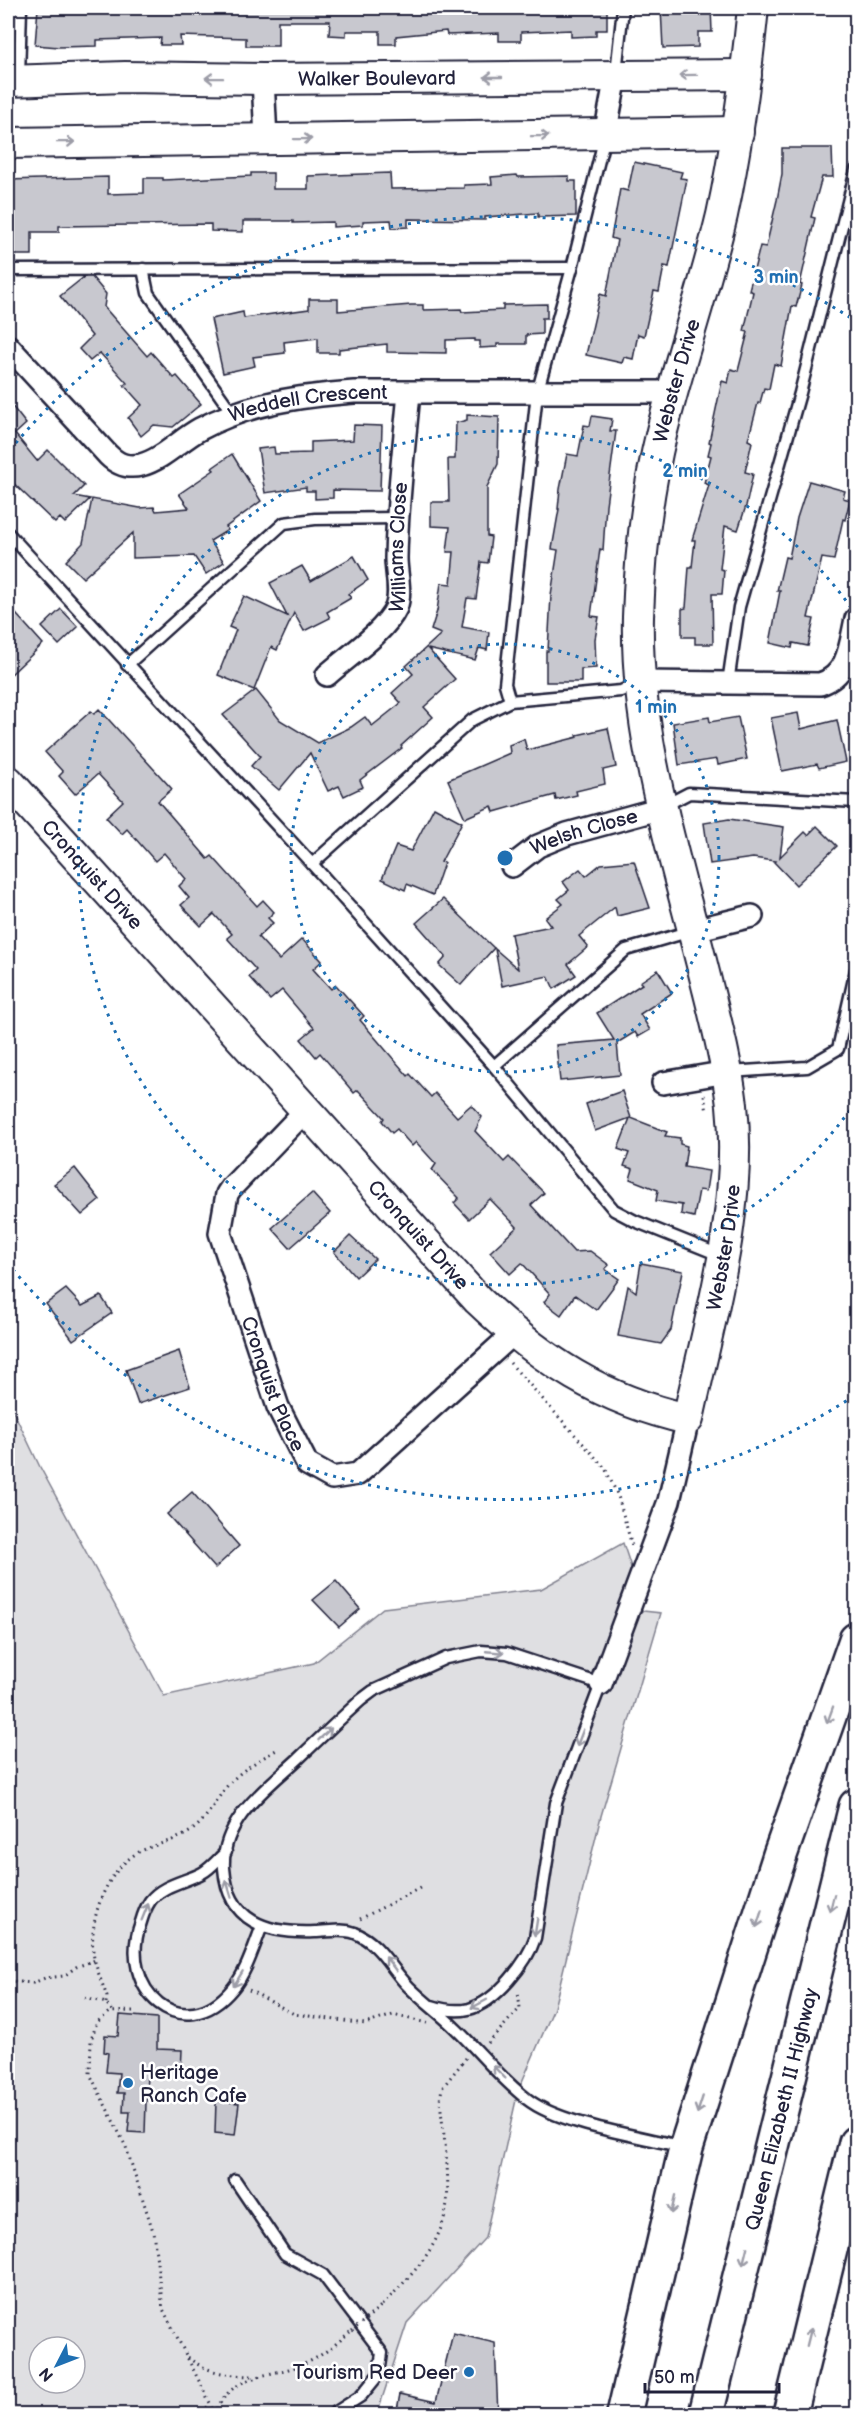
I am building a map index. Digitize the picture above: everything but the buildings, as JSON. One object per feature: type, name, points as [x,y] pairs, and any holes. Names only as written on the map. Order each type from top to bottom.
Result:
[{"type":"highway","points":[[624,2415],[686,2148],[780,1855],[856,1640]]},
{"type":"highway","name":"Queen Elizabeth II Highway","points":[[706,2415],[856,1806]]},
{"type":"highway","points":[[790,2415],[856,2143]]},
{"type":"street","name":"Webster Drive","points":[[688,1419],[731,1208],[736,1160],[728,1072],[662,808],[644,718],[638,620],[645,520],[653,471],[672,392],[722,217],[738,132],[753,8]]},
{"type":"street","name":"Walker Boulevard","points":[[13,81],[125,77],[263,79],[746,75]]},
{"type":"street","points":[[605,135],[616,76]]},
{"type":"street","points":[[263,79],[266,139]]},
{"type":"street","points":[[8,143],[738,132]]},
{"type":"street","name":"Weddell Crescent","points":[[8,346],[108,455],[120,464],[135,466],[158,458],[198,430],[233,414],[281,399],[354,392],[672,392]]},
{"type":"street","name":"Williams Close","points":[[327,675],[372,635],[395,609],[399,594],[396,559],[398,518],[409,393]]},
{"type":"street","points":[[641,682],[811,686],[828,682],[839,674],[844,665],[856,619]]},
{"type":"street","name":"Cronquist Drive","points":[[8,781],[478,1300],[513,1334],[544,1356],[600,1389],[653,1411],[688,1419]]},
{"type":"street","name":"Welsh Close","points":[[512,866],[538,846],[567,834],[662,808]]},
{"type":"street","points":[[694,930],[752,916]]},
{"type":"street","points":[[663,1083],[728,1072]]},
{"type":"street","name":"Cronquist Place","points":[[306,1110],[231,1188],[227,1194],[219,1228],[278,1407],[308,1464],[333,1478],[358,1474],[513,1334]]},
{"type":"street","points":[[601,1684],[669,1501],[688,1419]]},
{"type":"lane","points":[[13,81],[21,8]]},
{"type":"lane","points":[[616,76],[623,8]]},
{"type":"lane","points":[[510,701],[505,684],[537,393],[572,268],[605,135]]},
{"type":"lane","points":[[728,683],[740,607],[800,393],[856,170]]},
{"type":"lane","points":[[8,270],[572,268]]},
{"type":"lane","points":[[143,269],[148,293],[233,414]]},
{"type":"lane","points":[[127,665],[284,523],[315,519],[398,518]]},
{"type":"lane","points":[[8,532],[494,1066],[614,1210],[634,1221],[722,1256]]},
{"type":"lane","points":[[312,864],[472,720],[510,701],[621,691],[641,682]]},
{"type":"lane","points":[[662,808],[689,793],[856,802]]},
{"type":"lane","points":[[494,1066],[626,950],[694,930]]},
{"type":"lane","points":[[728,1072],[807,1067],[838,1049],[856,970]]},
{"type":"lane","points":[[432,2006],[448,2010],[472,2008],[488,1999],[516,1973],[528,1957],[535,1938],[556,1803],[601,1684],[507,1653],[481,1651],[446,1658],[373,1691],[251,1803],[235,1824],[226,1852],[224,1868],[230,1894],[241,1913],[262,1926],[302,1932],[339,1930],[353,1932],[371,1942],[409,1987],[432,2006],[524,2096],[544,2109],[573,2120],[686,2148]]},
{"type":"lane","points":[[226,1852],[204,1872],[167,1888],[152,1898],[139,1928],[135,1951],[138,1974],[144,1988],[156,2002],[171,2010],[189,2013],[207,2008],[226,1996],[237,1983],[262,1926]]},
{"type":"lane","points":[[235,2180],[285,2254],[323,2275],[382,2353],[379,2374],[362,2396],[333,2415]]},
{"type":"path","points":[[106,2003],[107,1997],[95,1960],[94,1936],[97,1912],[105,1890],[120,1870],[141,1851],[190,1832],[208,1815],[233,1780],[278,1749]]},
{"type":"path","points":[[339,1930],[420,1888]]},
{"type":"path","points":[[8,1981],[33,1983],[45,1978],[64,1976],[76,1967],[95,1960]]},
{"type":"path","points":[[214,2415],[232,2389],[257,2376],[288,2369],[312,2360],[352,2331],[382,2305],[419,2266],[430,2250],[442,2222],[448,2189],[440,2100],[442,2088],[468,2055],[479,2052],[520,2008],[516,1973]]},
{"type":"path","points":[[237,1983],[281,2009],[294,2014],[369,2025],[393,2015],[455,2028]]},
{"type":"path","points":[[87,1998],[106,2003],[114,2012]]},
{"type":"path","points":[[134,2011],[105,2014],[94,2025],[90,2074],[126,2147],[156,2240],[159,2289],[163,2309],[214,2415]]},
{"type":"path","points":[[185,2354],[196,2364],[211,2370],[257,2376]]},
{"type":"path","points":[[196,2415],[211,2405]]},
{"type":"shaded area","points":[[8,1400],[40,1467],[164,1696],[314,1663],[383,1608],[541,1589],[623,1543],[632,1570],[621,1604],[643,1611],[661,1613],[601,1816],[554,2008],[518,2091],[485,2238],[407,2323],[377,2414],[8,2414]]},
{"type":"place","name":"Heritage Ranch Cafe","points":[[128,2083]]},
{"type":"place","name":"Tourism Red Deer","points":[[469,2372]]}]
